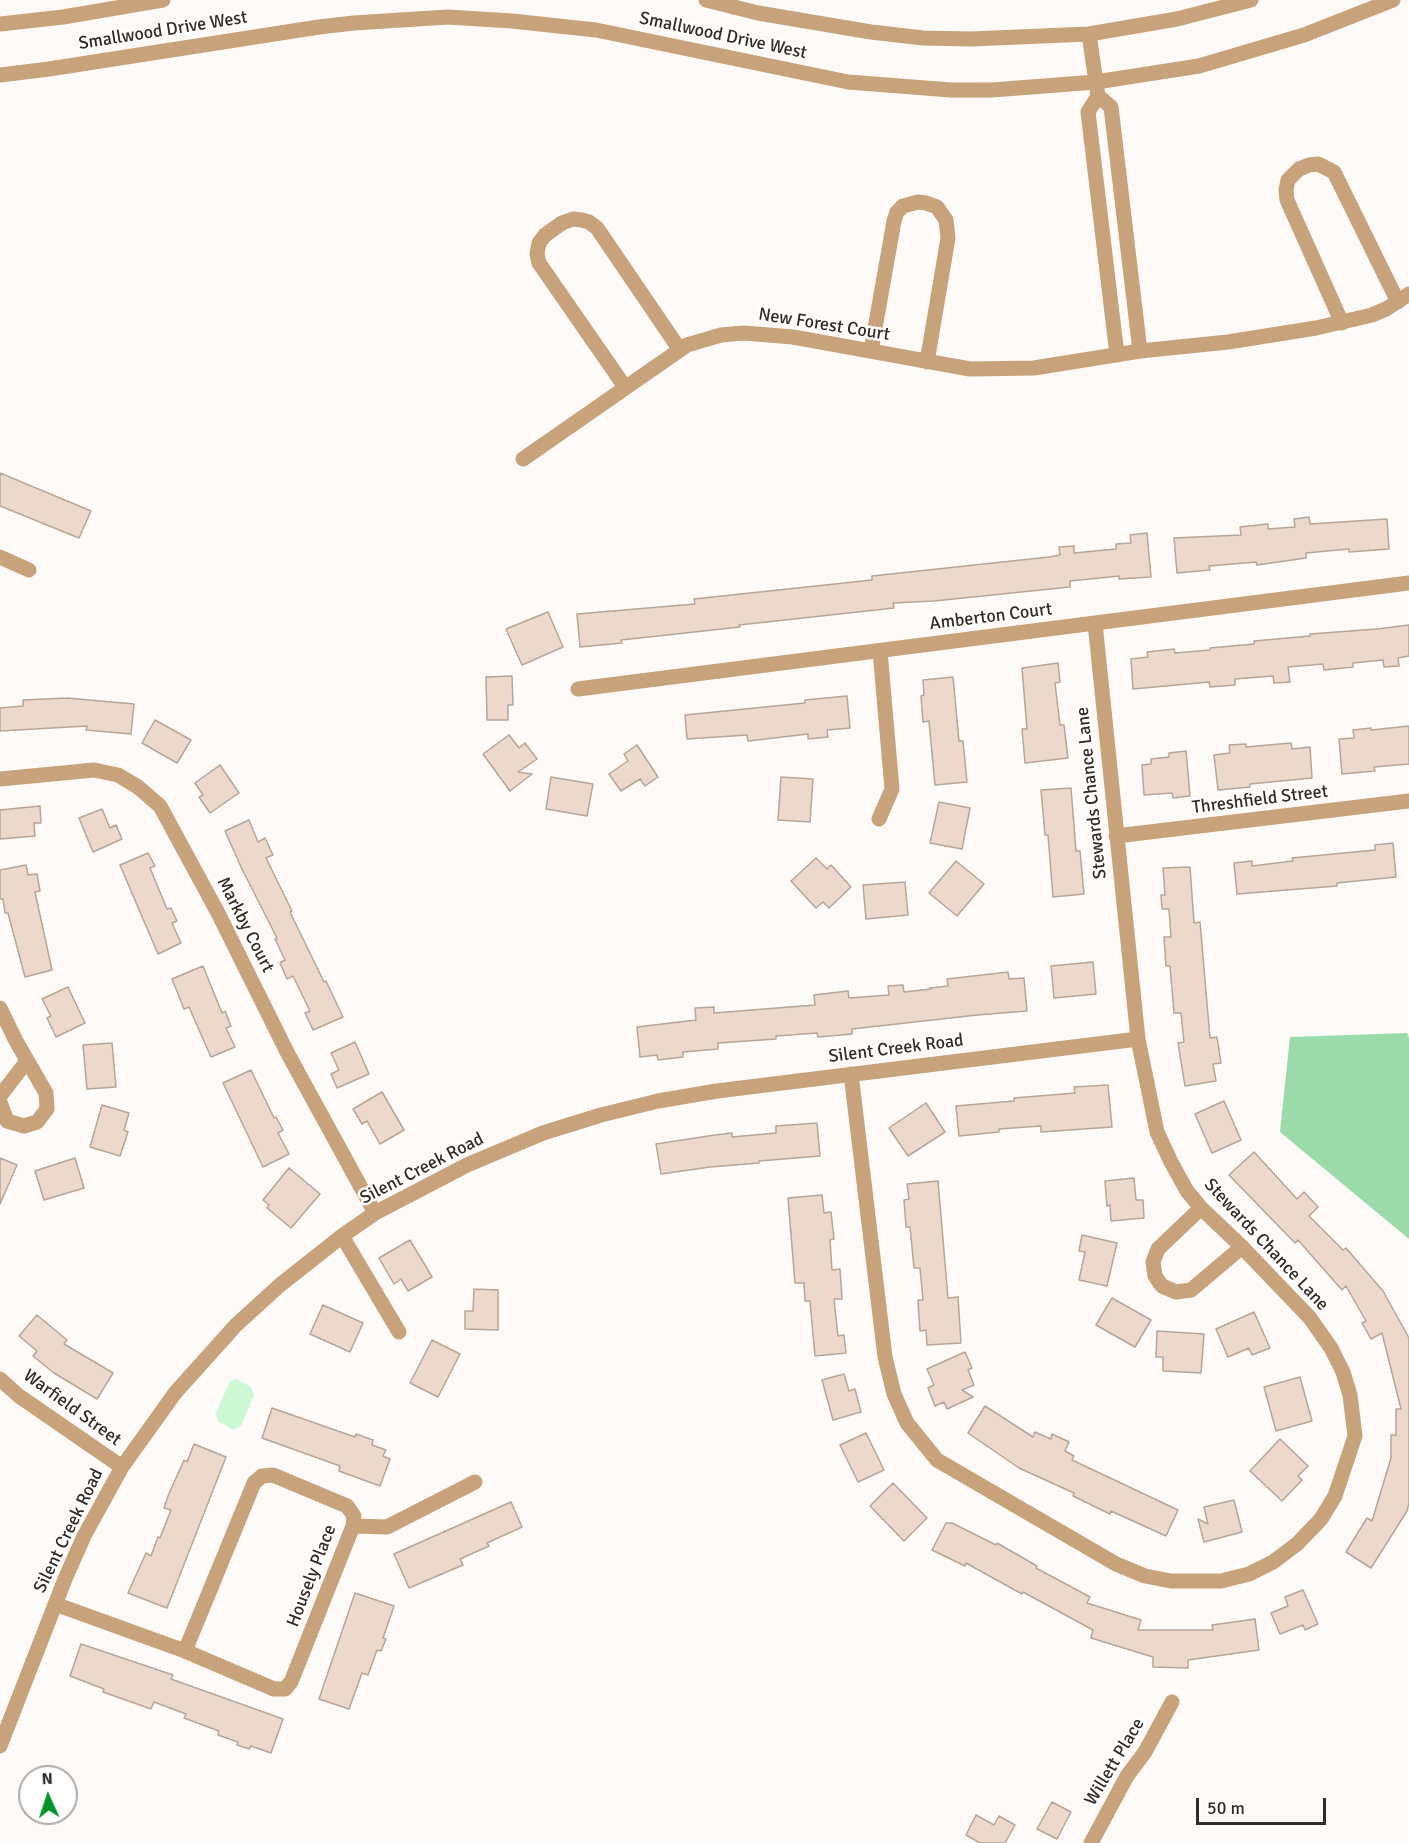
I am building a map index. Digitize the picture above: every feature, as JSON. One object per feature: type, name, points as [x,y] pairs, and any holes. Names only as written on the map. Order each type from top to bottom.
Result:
[{"type":"street","name":"Smallwood Drive West","points":[[0,24],[63,17],[163,0]]},
{"type":"street","name":"Smallwood Drive West","points":[[705,0],[808,22],[923,38],[970,39],[1089,34],[1177,19],[1251,0]]},
{"type":"street","name":"Smallwood Drive West","points":[[0,75],[354,23],[448,17],[596,30],[848,82],[951,90],[1097,89],[1199,66],[1304,35],[1393,0]]},
{"type":"street","points":[[1089,34],[1097,89],[1111,107],[1140,351]]},
{"type":"street","points":[[1097,89],[1088,112],[1117,355]]},
{"type":"street","points":[[1342,322],[1287,200],[1288,180],[1299,169],[1309,165],[1318,164],[1334,172],[1403,298]]},
{"type":"street","points":[[871,351],[894,220],[897,212],[903,206],[918,202],[926,203],[937,207],[946,220],[948,238],[927,363]]},
{"type":"street","points":[[625,387],[538,263],[539,243],[554,229],[573,219],[590,222],[597,228],[680,350]]},
{"type":"street","name":"New Forest Court","points":[[523,459],[680,350],[702,339],[722,335],[744,333],[793,337],[927,363],[970,369],[1012,370],[1053,367],[1140,351],[1293,333],[1372,315],[1403,298]]},
{"type":"street","points":[[0,557],[29,570]]},
{"type":"street","name":"Amberton Court","points":[[578,689],[1409,583]]},
{"type":"street","name":"Stewards Chance Lane","points":[[850,1074],[885,1357],[894,1394],[907,1423],[937,1460],[1116,1564],[1145,1576],[1171,1581],[1221,1581],[1249,1574],[1273,1562],[1297,1544],[1322,1519],[1335,1496],[1354,1436],[1350,1395],[1342,1372],[1331,1348],[1310,1318],[1187,1191],[1157,1132],[1138,1039],[1095,623]]},
{"type":"street","points":[[879,819],[892,789],[880,651]]},
{"type":"street","name":"Markby Court","points":[[0,779],[94,770],[118,775],[138,787],[160,806],[218,913],[288,1054],[375,1214]]},
{"type":"street","name":"Threshfield Street","points":[[1116,836],[1409,801]]},
{"type":"street","points":[[0,1008],[46,1093],[47,1109],[37,1122],[24,1126],[7,1121],[0,1102]]},
{"type":"street","name":"Silent Creek Road","points":[[0,1746],[84,1536],[122,1467],[175,1393],[236,1325],[280,1285],[342,1236],[375,1214],[467,1165],[543,1133],[658,1101],[717,1091],[1138,1039]]},
{"type":"street","points":[[0,1096],[27,1061]]},
{"type":"street","points":[[1201,1208],[1158,1249],[1153,1262],[1155,1276],[1162,1286],[1176,1292],[1191,1290],[1242,1247]]},
{"type":"street","points":[[342,1236],[399,1332]]},
{"type":"street","name":"Warfield Street","points":[[0,1379],[19,1396],[122,1467]]},
{"type":"street","name":"Housely Place","points":[[55,1604],[184,1651],[274,1689],[285,1689],[291,1682],[353,1526],[354,1516],[347,1506],[273,1475],[262,1476],[254,1484],[184,1651]]},
{"type":"street","points":[[353,1526],[387,1527],[475,1482]]},
{"type":"street","name":"Willett Place","points":[[1091,1843],[1127,1776],[1145,1752],[1172,1702]]},
{"type":"green space","points":[[1407,1033],[1409,1038],[1409,1239],[1280,1132],[1290,1037]]},
{"type":"green space","points":[[237,1379],[251,1387],[254,1395],[241,1426],[233,1430],[218,1421],[216,1413],[230,1381]]},
{"type":"building","points":[[0,473],[91,511],[79,538],[0,506]]},
{"type":"building","points":[[1309,517],[1310,524],[1387,519],[1389,549],[1349,552],[1349,549],[1306,553],[1306,558],[1257,565],[1256,562],[1209,566],[1210,570],[1177,573],[1174,538],[1241,535],[1240,527],[1268,524],[1268,529],[1295,527],[1294,519]]},
{"type":"building","points":[[1147,533],[1151,577],[1119,579],[1119,576],[1070,581],[1070,587],[893,603],[894,608],[739,625],[740,627],[621,640],[622,643],[580,647],[577,614],[695,604],[694,599],[872,580],[872,576],[1049,557],[1060,555],[1059,547],[1074,546],[1074,553],[1116,549],[1116,544],[1131,543],[1130,535]]},
{"type":"building","points":[[548,612],[563,647],[522,665],[506,629]]},
{"type":"building","points":[[1409,625],[1409,656],[1398,658],[1399,666],[1384,667],[1383,660],[1353,663],[1353,667],[1324,670],[1323,664],[1288,667],[1290,682],[1274,683],[1273,676],[1235,679],[1235,685],[1210,687],[1209,682],[1133,689],[1131,659],[1148,657],[1147,652],[1174,649],[1175,653],[1210,650],[1210,648],[1254,644],[1254,641]]},
{"type":"building","points":[[1058,663],[1060,682],[1055,683],[1060,725],[1064,725],[1068,758],[1025,763],[1022,729],[1027,729],[1022,668]]},
{"type":"building","points":[[512,676],[513,705],[508,705],[508,720],[487,720],[486,677]]},
{"type":"building","points":[[953,677],[959,741],[963,741],[967,782],[935,785],[929,721],[923,722],[921,696],[924,695],[923,680]]},
{"type":"building","points":[[847,696],[850,728],[827,730],[828,737],[808,739],[808,734],[748,741],[747,735],[687,739],[685,715],[805,703],[805,700]]},
{"type":"building","points":[[67,698],[134,704],[131,734],[86,730],[87,726],[0,731],[0,708],[23,706],[23,700]]},
{"type":"building","points":[[155,720],[191,740],[177,763],[142,743]]},
{"type":"building","points":[[1409,726],[1409,764],[1374,767],[1375,771],[1342,774],[1339,739],[1354,738],[1353,730]]},
{"type":"building","points":[[509,735],[519,748],[525,743],[537,759],[518,772],[532,774],[510,791],[483,754]]},
{"type":"building","points":[[1291,743],[1292,749],[1310,747],[1312,778],[1250,784],[1250,787],[1218,790],[1214,755],[1230,753],[1229,745],[1246,744],[1246,747]]},
{"type":"building","points":[[637,745],[658,777],[645,786],[640,779],[621,791],[609,774],[628,761],[624,754]]},
{"type":"building","points":[[1186,751],[1190,796],[1173,798],[1172,793],[1144,795],[1142,765],[1151,764],[1151,759],[1169,757],[1169,753]]},
{"type":"building","points":[[220,765],[239,793],[210,813],[199,797],[203,795],[195,783]]},
{"type":"building","points":[[551,777],[593,784],[587,816],[546,809]]},
{"type":"building","points":[[781,777],[813,779],[810,822],[778,820]]},
{"type":"building","points":[[1071,788],[1076,851],[1080,851],[1084,894],[1053,897],[1048,835],[1045,835],[1041,790]]},
{"type":"building","points":[[939,802],[970,808],[962,849],[930,843]]},
{"type":"building","points":[[40,806],[41,823],[34,823],[35,836],[0,839],[0,810]]},
{"type":"building","points":[[102,809],[110,828],[116,825],[122,839],[93,852],[79,818]]},
{"type":"building","points":[[249,820],[258,842],[265,838],[273,855],[266,858],[292,911],[290,912],[343,1017],[313,1030],[305,1013],[310,1011],[293,976],[287,979],[280,963],[285,960],[275,939],[277,938],[225,831]]},
{"type":"building","points":[[1393,843],[1396,877],[1337,883],[1337,886],[1237,894],[1234,863],[1252,861],[1252,866],[1293,861],[1292,858],[1375,850],[1375,845]]},
{"type":"building","points":[[148,853],[155,866],[150,868],[167,909],[171,908],[177,921],[172,923],[181,943],[158,954],[120,865]]},
{"type":"building","points":[[816,858],[827,869],[831,865],[851,887],[829,908],[823,902],[816,908],[791,881]]},
{"type":"building","points":[[956,861],[984,884],[957,916],[929,893]]},
{"type":"building","points":[[26,865],[28,875],[37,874],[40,891],[35,892],[52,970],[25,977],[8,913],[5,913],[3,899],[0,899],[0,870]]},
{"type":"building","points":[[1190,867],[1194,923],[1200,922],[1210,1038],[1217,1037],[1221,1063],[1213,1064],[1216,1081],[1185,1086],[1178,1043],[1184,1042],[1181,1013],[1174,1013],[1170,966],[1166,966],[1164,937],[1171,937],[1169,909],[1162,909],[1161,895],[1165,895],[1163,868]]},
{"type":"building","points":[[905,882],[908,915],[866,919],[863,885]]},
{"type":"building","points":[[1093,962],[1096,994],[1054,998],[1051,966]]},
{"type":"building","points":[[203,966],[222,1013],[225,1011],[231,1026],[226,1028],[235,1047],[211,1057],[189,1007],[184,1009],[172,979]]},
{"type":"building","points":[[1008,972],[1009,979],[1024,978],[1027,1011],[852,1029],[852,1034],[818,1037],[817,1033],[776,1036],[776,1039],[718,1043],[718,1049],[683,1052],[683,1057],[658,1060],[657,1055],[640,1057],[637,1027],[696,1020],[695,1008],[714,1007],[714,1013],[815,1005],[814,995],[848,991],[849,998],[889,995],[888,986],[903,985],[904,992],[931,989],[948,986],[947,979]]},
{"type":"building","points":[[68,987],[85,1023],[56,1037],[47,1018],[51,1016],[42,999]]},
{"type":"building","points":[[355,1042],[369,1074],[337,1088],[331,1074],[339,1070],[331,1053]]},
{"type":"building","points":[[112,1043],[116,1087],[87,1089],[83,1045]]},
{"type":"building","points":[[251,1070],[274,1118],[276,1117],[283,1130],[278,1133],[289,1154],[263,1167],[223,1083]]},
{"type":"building","points":[[1108,1085],[1112,1127],[1041,1132],[1041,1126],[999,1129],[999,1132],[959,1136],[956,1106],[1075,1093],[1074,1087]]},
{"type":"building","points":[[382,1092],[404,1130],[380,1144],[367,1121],[362,1124],[353,1109]]},
{"type":"building","points":[[1224,1101],[1241,1140],[1212,1153],[1195,1114]]},
{"type":"building","points":[[926,1103],[945,1132],[908,1156],[889,1128]]},
{"type":"building","points":[[102,1105],[129,1113],[124,1130],[128,1132],[120,1156],[90,1147]]},
{"type":"building","points":[[817,1123],[820,1156],[759,1161],[759,1163],[661,1174],[656,1144],[732,1133],[732,1137],[776,1133],[776,1126]]},
{"type":"building","points":[[1254,1152],[1297,1199],[1304,1192],[1318,1207],[1309,1216],[1343,1250],[1346,1248],[1383,1291],[1409,1338],[1409,1503],[1407,1511],[1371,1568],[1346,1552],[1367,1518],[1372,1521],[1391,1458],[1391,1435],[1396,1435],[1396,1409],[1401,1409],[1382,1333],[1371,1339],[1362,1323],[1366,1321],[1346,1286],[1342,1290],[1298,1240],[1295,1243],[1229,1175]]},
{"type":"building","points":[[0,1158],[17,1165],[0,1204]]},
{"type":"building","points":[[75,1158],[84,1188],[44,1200],[35,1171]]},
{"type":"building","points":[[289,1168],[320,1194],[291,1228],[267,1208],[269,1205],[263,1200]]},
{"type":"building","points":[[1134,1178],[1136,1200],[1143,1200],[1144,1218],[1111,1221],[1105,1181]]},
{"type":"building","points":[[938,1181],[948,1298],[958,1297],[961,1343],[927,1345],[926,1330],[920,1331],[918,1300],[923,1300],[920,1268],[914,1268],[910,1227],[906,1227],[904,1200],[909,1199],[907,1184]]},
{"type":"building","points":[[822,1195],[824,1213],[831,1212],[834,1239],[830,1240],[832,1270],[840,1269],[842,1299],[834,1299],[838,1336],[844,1335],[846,1353],[815,1356],[810,1301],[805,1301],[804,1283],[795,1283],[788,1198]]},
{"type":"building","points":[[1082,1235],[1117,1243],[1107,1286],[1079,1280],[1085,1252],[1079,1251]]},
{"type":"building","points":[[410,1240],[432,1277],[408,1291],[401,1279],[394,1284],[379,1258]]},
{"type":"building","points":[[474,1289],[498,1290],[498,1330],[465,1329],[465,1311],[473,1311]]},
{"type":"building","points":[[1112,1298],[1151,1320],[1135,1347],[1096,1325]]},
{"type":"building","points":[[323,1305],[363,1323],[350,1352],[310,1334]]},
{"type":"building","points":[[1254,1312],[1270,1348],[1252,1355],[1249,1348],[1228,1357],[1216,1329]]},
{"type":"building","points":[[37,1315],[67,1340],[64,1344],[113,1373],[97,1399],[54,1373],[33,1356],[37,1351],[19,1336]]},
{"type":"building","points":[[1157,1331],[1204,1334],[1201,1373],[1163,1371],[1163,1357],[1156,1357]]},
{"type":"building","points":[[432,1340],[460,1354],[438,1397],[410,1383]]},
{"type":"building","points":[[965,1352],[972,1368],[968,1370],[974,1385],[962,1390],[973,1397],[947,1409],[944,1402],[935,1406],[928,1388],[934,1385],[927,1369]]},
{"type":"building","points":[[844,1374],[849,1391],[855,1389],[861,1412],[833,1420],[822,1380]]},
{"type":"building","points":[[1300,1377],[1312,1421],[1276,1431],[1264,1387]]},
{"type":"building","points":[[985,1406],[1033,1437],[1035,1432],[1051,1439],[1052,1434],[1069,1442],[1065,1451],[1074,1456],[1072,1460],[1178,1510],[1166,1536],[1111,1511],[1110,1514],[1073,1496],[1074,1493],[1019,1468],[968,1433]]},
{"type":"building","points":[[272,1408],[355,1437],[356,1434],[373,1440],[372,1445],[386,1450],[383,1456],[390,1459],[380,1486],[339,1471],[340,1466],[262,1438]]},
{"type":"building","points":[[866,1433],[884,1470],[858,1482],[840,1445]]},
{"type":"building","points":[[1280,1439],[1308,1466],[1298,1476],[1302,1480],[1282,1501],[1250,1471]]},
{"type":"building","points":[[194,1444],[226,1457],[167,1608],[128,1593],[146,1553],[151,1556],[158,1537],[160,1538],[171,1510],[164,1508],[168,1496]]},
{"type":"building","points":[[893,1483],[927,1518],[904,1541],[870,1506]]},
{"type":"building","points":[[1234,1500],[1242,1532],[1204,1542],[1198,1519],[1208,1524],[1204,1507]]},
{"type":"building","points":[[511,1502],[522,1527],[487,1543],[489,1546],[460,1559],[463,1565],[409,1588],[394,1554]]},
{"type":"building","points":[[946,1523],[952,1523],[996,1545],[997,1543],[1037,1566],[1036,1568],[1090,1597],[1087,1603],[1141,1620],[1138,1630],[1213,1630],[1212,1625],[1255,1619],[1259,1650],[1188,1660],[1188,1668],[1153,1667],[1153,1657],[1091,1638],[1093,1630],[966,1563],[965,1566],[932,1550]]},
{"type":"building","points":[[1303,1590],[1318,1624],[1305,1630],[1303,1625],[1280,1634],[1271,1613],[1288,1606],[1285,1597]]},
{"type":"building","points":[[355,1593],[394,1606],[381,1651],[377,1650],[368,1675],[362,1673],[349,1709],[319,1699]]},
{"type":"building","points":[[81,1644],[173,1675],[171,1679],[283,1719],[271,1753],[251,1746],[249,1749],[237,1745],[238,1742],[218,1735],[219,1731],[184,1718],[186,1714],[154,1702],[151,1709],[103,1692],[104,1689],[70,1676]]},
{"type":"building","points":[[1052,1802],[1071,1812],[1057,1839],[1037,1829]]},
{"type":"building","points":[[976,1815],[994,1825],[999,1816],[1015,1825],[1005,1843],[980,1843],[966,1835]]}]
